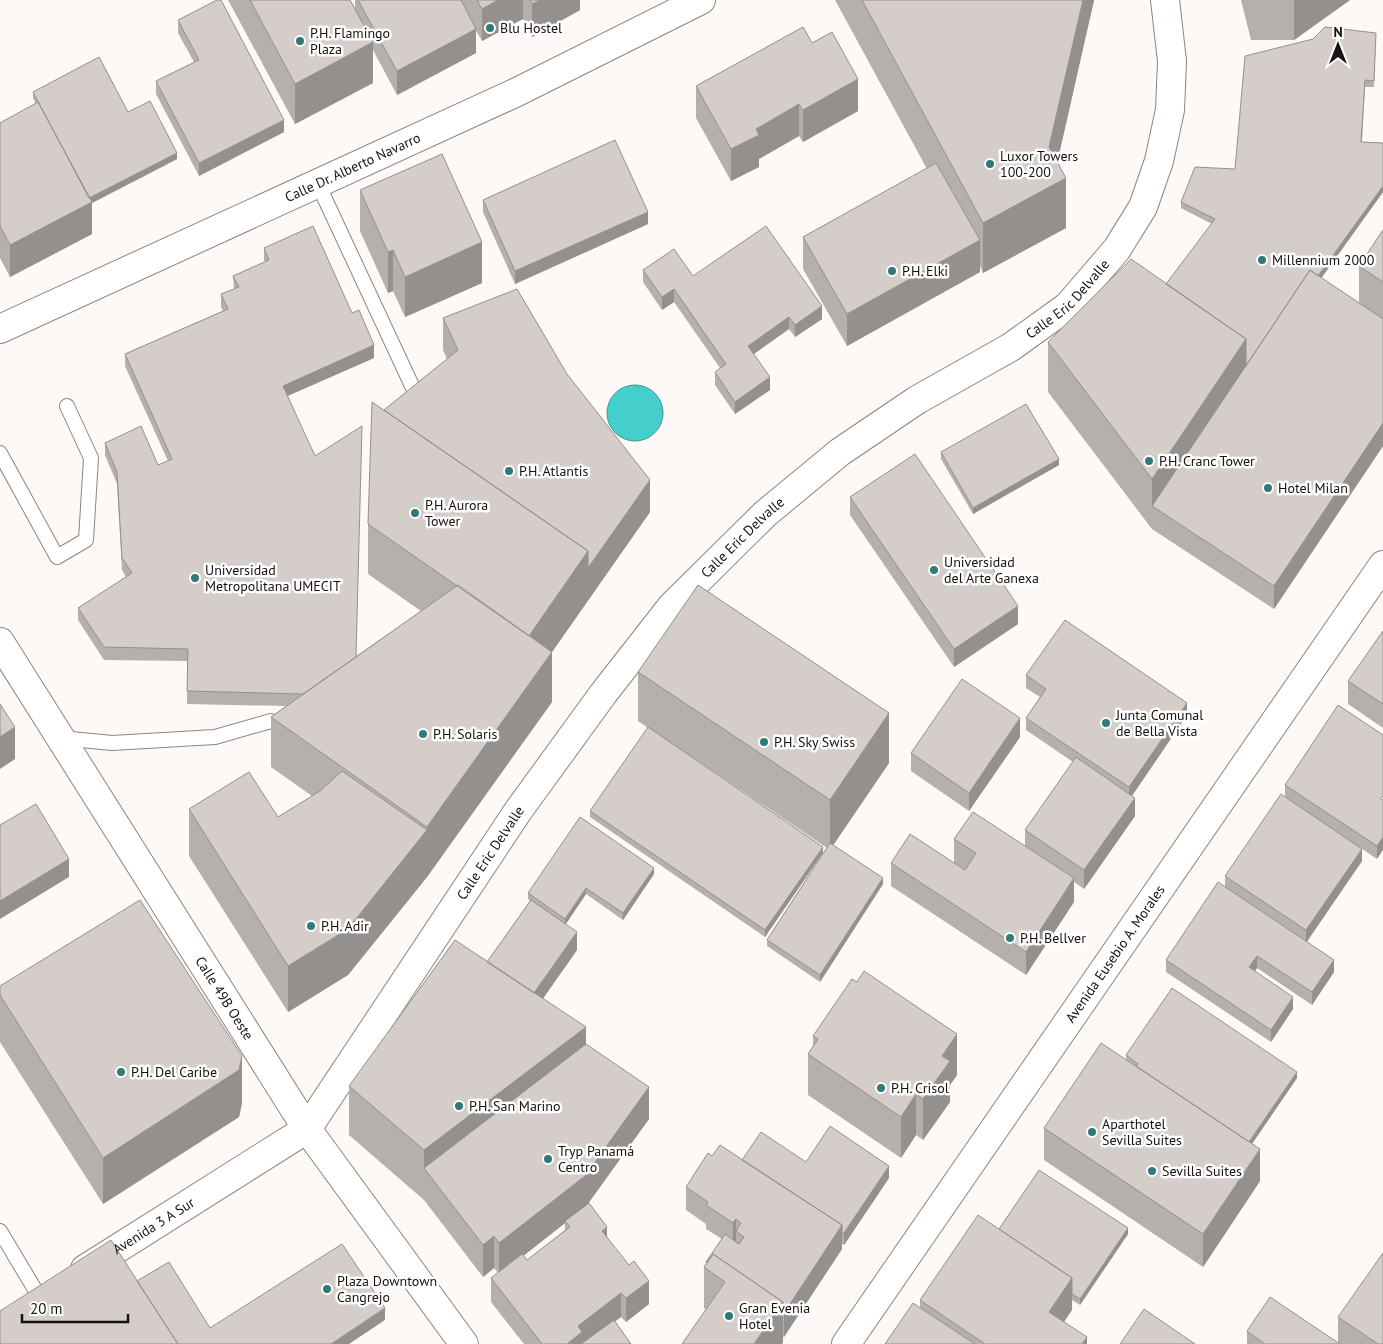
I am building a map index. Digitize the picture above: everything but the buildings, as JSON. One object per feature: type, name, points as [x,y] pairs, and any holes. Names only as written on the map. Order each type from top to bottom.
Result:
[{"type":"street","name":"Calle Dr. Alberto Navarro","points":[[0,329],[517,92],[701,0]]},
{"type":"street","name":"Calle Eric Delvalle","points":[[306,1129],[518,811],[603,694],[671,607],[765,514],[840,452],[917,400],[1011,348],[1068,306],[1117,249],[1143,207],[1159,161],[1170,110],[1172,61],[1165,0]]},
{"type":"street","name":"Avenida Eusebio A. Morales","points":[[846,1344],[1383,564]]},
{"type":"street","name":"Calle 49B Oeste","points":[[0,642],[306,1129],[464,1344]]},
{"type":"street","name":"Avenida 3 A Sur","points":[[16,1313],[306,1129]]},
{"type":"lane","points":[[318,184],[423,410]]},
{"type":"lane","points":[[0,453],[57,556],[86,540],[91,458],[67,406]]},
{"type":"lane","points":[[60,738],[112,742],[215,737],[271,721]]},
{"type":"lane","points":[[0,1231],[40,1298]]},
{"type":"water","points":[[635,385],[646,387],[655,393],[661,402],[663,413],[661,424],[655,433],[646,439],[635,441],[624,439],[615,433],[609,424],[607,413],[609,402],[615,393],[624,387]]},
{"type":"place","name":"Blu Hostel","points":[[490,28]]},
{"type":"place","name":"P.H. Flamingo Plaza","points":[[300,41]]},
{"type":"place","name":"Luxor Towers 100-200","points":[[990,164]]},
{"type":"place","name":"Millennium 2000","points":[[1262,260]]},
{"type":"place","name":"P.H. Elki","points":[[892,271]]},
{"type":"place","name":"P.H. Cranc Tower","points":[[1149,461]]},
{"type":"place","name":"P.H. Atlantis","points":[[509,471]]},
{"type":"place","name":"Hotel Milan","points":[[1268,488]]},
{"type":"place","name":"P.H. Aurora Tower","points":[[415,513]]},
{"type":"place","name":"Universidad del Arte Ganexa","points":[[934,570]]},
{"type":"place","name":"Universidad Metropolitana UMECIT","points":[[195,578]]},
{"type":"place","name":"Junta Comunal de Bella Vista","points":[[1106,723]]},
{"type":"place","name":"P.H. Solaris","points":[[423,734]]},
{"type":"place","name":"P.H. Sky Swiss","points":[[764,742]]},
{"type":"place","name":"P.H. Adir","points":[[311,926]]},
{"type":"place","name":"P.H. Bellver","points":[[1010,938]]},
{"type":"place","name":"P.H. Del Caribe","points":[[121,1072]]},
{"type":"place","name":"P.H. Crisol","points":[[881,1088]]},
{"type":"place","name":"P.H. San Marino","points":[[459,1106]]},
{"type":"place","name":"Aparthotel Sevilla Suites","points":[[1092,1132]]},
{"type":"place","name":"Tryp Panamá Centro","points":[[548,1159]]},
{"type":"place","name":"Sevilla Suites","points":[[1152,1171]]},
{"type":"place","name":"Plaza Downtown Cangrejo","points":[[327,1289]]},
{"type":"place","name":"Gran Evenia Hotel","points":[[729,1316]]}]
